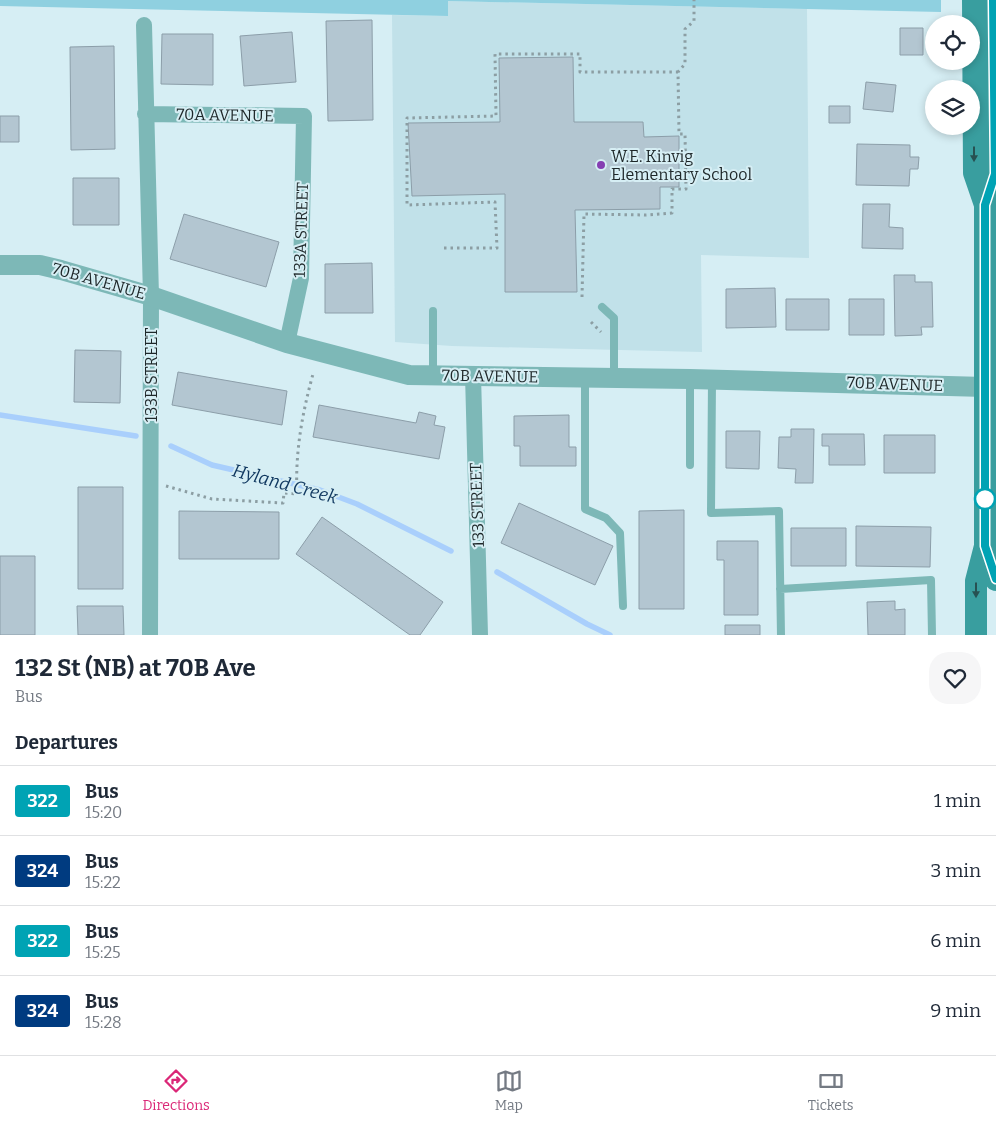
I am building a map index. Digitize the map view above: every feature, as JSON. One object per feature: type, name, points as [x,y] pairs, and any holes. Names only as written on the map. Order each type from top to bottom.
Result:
[{"type":"main road","points":[[973,0],[974,173],[985,205],[990,387],[985,546],[976,581],[976,635]]},
{"type":"main road","points":[[985,205],[995,174],[992,0]]},
{"type":"main road","points":[[985,546],[996,580]]},
{"type":"street","name":"133B STREET","points":[[144,25],[151,296],[150,635]]},
{"type":"street","name":"70A AVENUE","points":[[146,114],[304,116]]},
{"type":"street","name":"133A STREET","points":[[287,343],[301,278],[304,116]]},
{"type":"street","name":"70B AVENUE","points":[[0,265],[50,267],[151,296],[287,343],[409,375],[690,379],[990,387]]},
{"type":"street","name":"133 STREET","points":[[473,375],[480,635]]},
{"type":"lane","points":[[602,307],[614,318],[614,378]]},
{"type":"lane","points":[[433,311],[433,375]]},
{"type":"lane","points":[[585,378],[585,509],[606,518],[620,534],[623,606]]},
{"type":"lane","points":[[690,379],[690,465]]},
{"type":"lane","points":[[712,380],[711,513],[778,511],[781,635]]},
{"type":"lane","points":[[780,589],[931,580],[932,635]]},
{"type":"path","points":[[582,297],[584,214],[646,215],[672,213],[672,189],[686,189],[685,134],[679,134],[678,72],[684,64],[685,29],[694,21],[694,0]]},
{"type":"path","points":[[444,248],[496,248],[495,202],[407,205],[407,118],[496,116],[495,54],[580,54],[580,72],[678,72]]},
{"type":"path","points":[[150,482],[212,499],[283,503],[284,493],[297,494],[296,471],[303,411],[313,374]]},
{"type":"shaded area","points":[[0,0],[941,0],[941,12],[448,1],[448,16],[0,6]]},
{"type":"shaded area","name":"W.E. Kinvig Elementary School","points":[[448,1],[807,9],[809,258],[701,255],[702,352],[452,346],[395,342],[392,15],[448,16]]},
{"type":"building","points":[[372,20],[373,120],[328,121],[326,21]]},
{"type":"building","points":[[900,28],[923,28],[923,55],[900,55]]},
{"type":"building","points":[[292,32],[296,82],[244,86],[240,36]]},
{"type":"building","points":[[162,34],[213,34],[213,85],[161,84]]},
{"type":"building","points":[[114,46],[115,149],[71,150],[70,47]]},
{"type":"building","points":[[573,57],[574,122],[643,122],[644,137],[679,136],[679,187],[660,187],[660,209],[575,210],[577,292],[505,292],[505,194],[412,196],[408,123],[500,122],[499,58]]},
{"type":"building","points":[[866,82],[896,85],[893,112],[863,109]]},
{"type":"building","points":[[829,106],[850,106],[850,123],[829,123]]},
{"type":"building","points":[[0,116],[19,116],[19,142],[0,142]]},
{"type":"building","points":[[857,144],[910,145],[910,157],[919,157],[918,169],[910,169],[909,186],[856,185]]},
{"type":"building","points":[[73,178],[119,178],[119,225],[73,225]]},
{"type":"building","points":[[863,204],[890,204],[889,227],[903,228],[903,249],[862,248]]},
{"type":"building","points":[[184,214],[279,242],[266,287],[170,259]]},
{"type":"building","points":[[372,263],[373,313],[325,313],[325,264]]},
{"type":"building","points":[[894,275],[915,275],[915,282],[932,282],[933,327],[921,327],[922,335],[895,336]]},
{"type":"building","points":[[775,288],[776,327],[726,328],[726,289]]},
{"type":"building","points":[[786,299],[829,299],[829,330],[786,330]]},
{"type":"building","points":[[849,299],[884,299],[884,335],[849,335]]},
{"type":"building","points":[[75,350],[121,351],[120,403],[74,402]]},
{"type":"building","points":[[178,372],[287,391],[282,425],[172,405]]},
{"type":"building","points":[[319,405],[416,423],[419,412],[436,416],[434,425],[445,427],[439,459],[313,437]]},
{"type":"building","points":[[569,415],[569,447],[576,447],[576,466],[520,466],[520,446],[514,446],[514,416]]},
{"type":"building","points":[[791,429],[814,429],[813,483],[795,483],[796,469],[778,468],[779,437],[791,437]]},
{"type":"building","points":[[726,431],[760,431],[759,469],[726,468]]},
{"type":"building","points":[[822,434],[864,434],[865,465],[829,465],[829,446],[822,446]]},
{"type":"building","points":[[884,435],[935,435],[935,473],[884,473]]},
{"type":"building","points":[[78,487],[123,487],[123,589],[78,589]]},
{"type":"building","points":[[519,503],[613,546],[595,585],[501,543]]},
{"type":"building","points":[[684,510],[684,609],[639,609],[639,511]]},
{"type":"building","points":[[179,511],[279,512],[279,559],[179,559]]},
{"type":"building","points":[[322,517],[443,602],[420,635],[410,635],[296,554]]},
{"type":"building","points":[[856,526],[931,527],[930,567],[856,566]]},
{"type":"building","points":[[791,528],[846,528],[846,566],[791,566]]},
{"type":"building","points":[[717,541],[758,541],[758,615],[724,615],[724,560],[717,560]]},
{"type":"building","points":[[0,556],[35,556],[35,635],[0,635]]},
{"type":"building","points":[[895,601],[895,610],[905,609],[905,635],[868,635],[867,602]]},
{"type":"building","points":[[77,606],[123,606],[124,635],[78,635]]},
{"type":"building","points":[[725,625],[760,625],[760,635],[725,635]]},
{"type":"waterway","name":"Hyland Creek","points":[[0,415],[136,436]]},
{"type":"waterway","name":"Hyland Creek","points":[[171,446],[212,465],[320,490],[357,504],[451,551]]},
{"type":"waterway","name":"Hyland Creek","points":[[497,572],[587,624],[610,635]]},
{"type":"bus line","name":"322","points":[[993,0],[995,174],[985,205],[984,355],[985,546],[996,579]]},
{"type":"place","name":"W.E. Kinvig Elementary School","points":[[601,165]]}]
